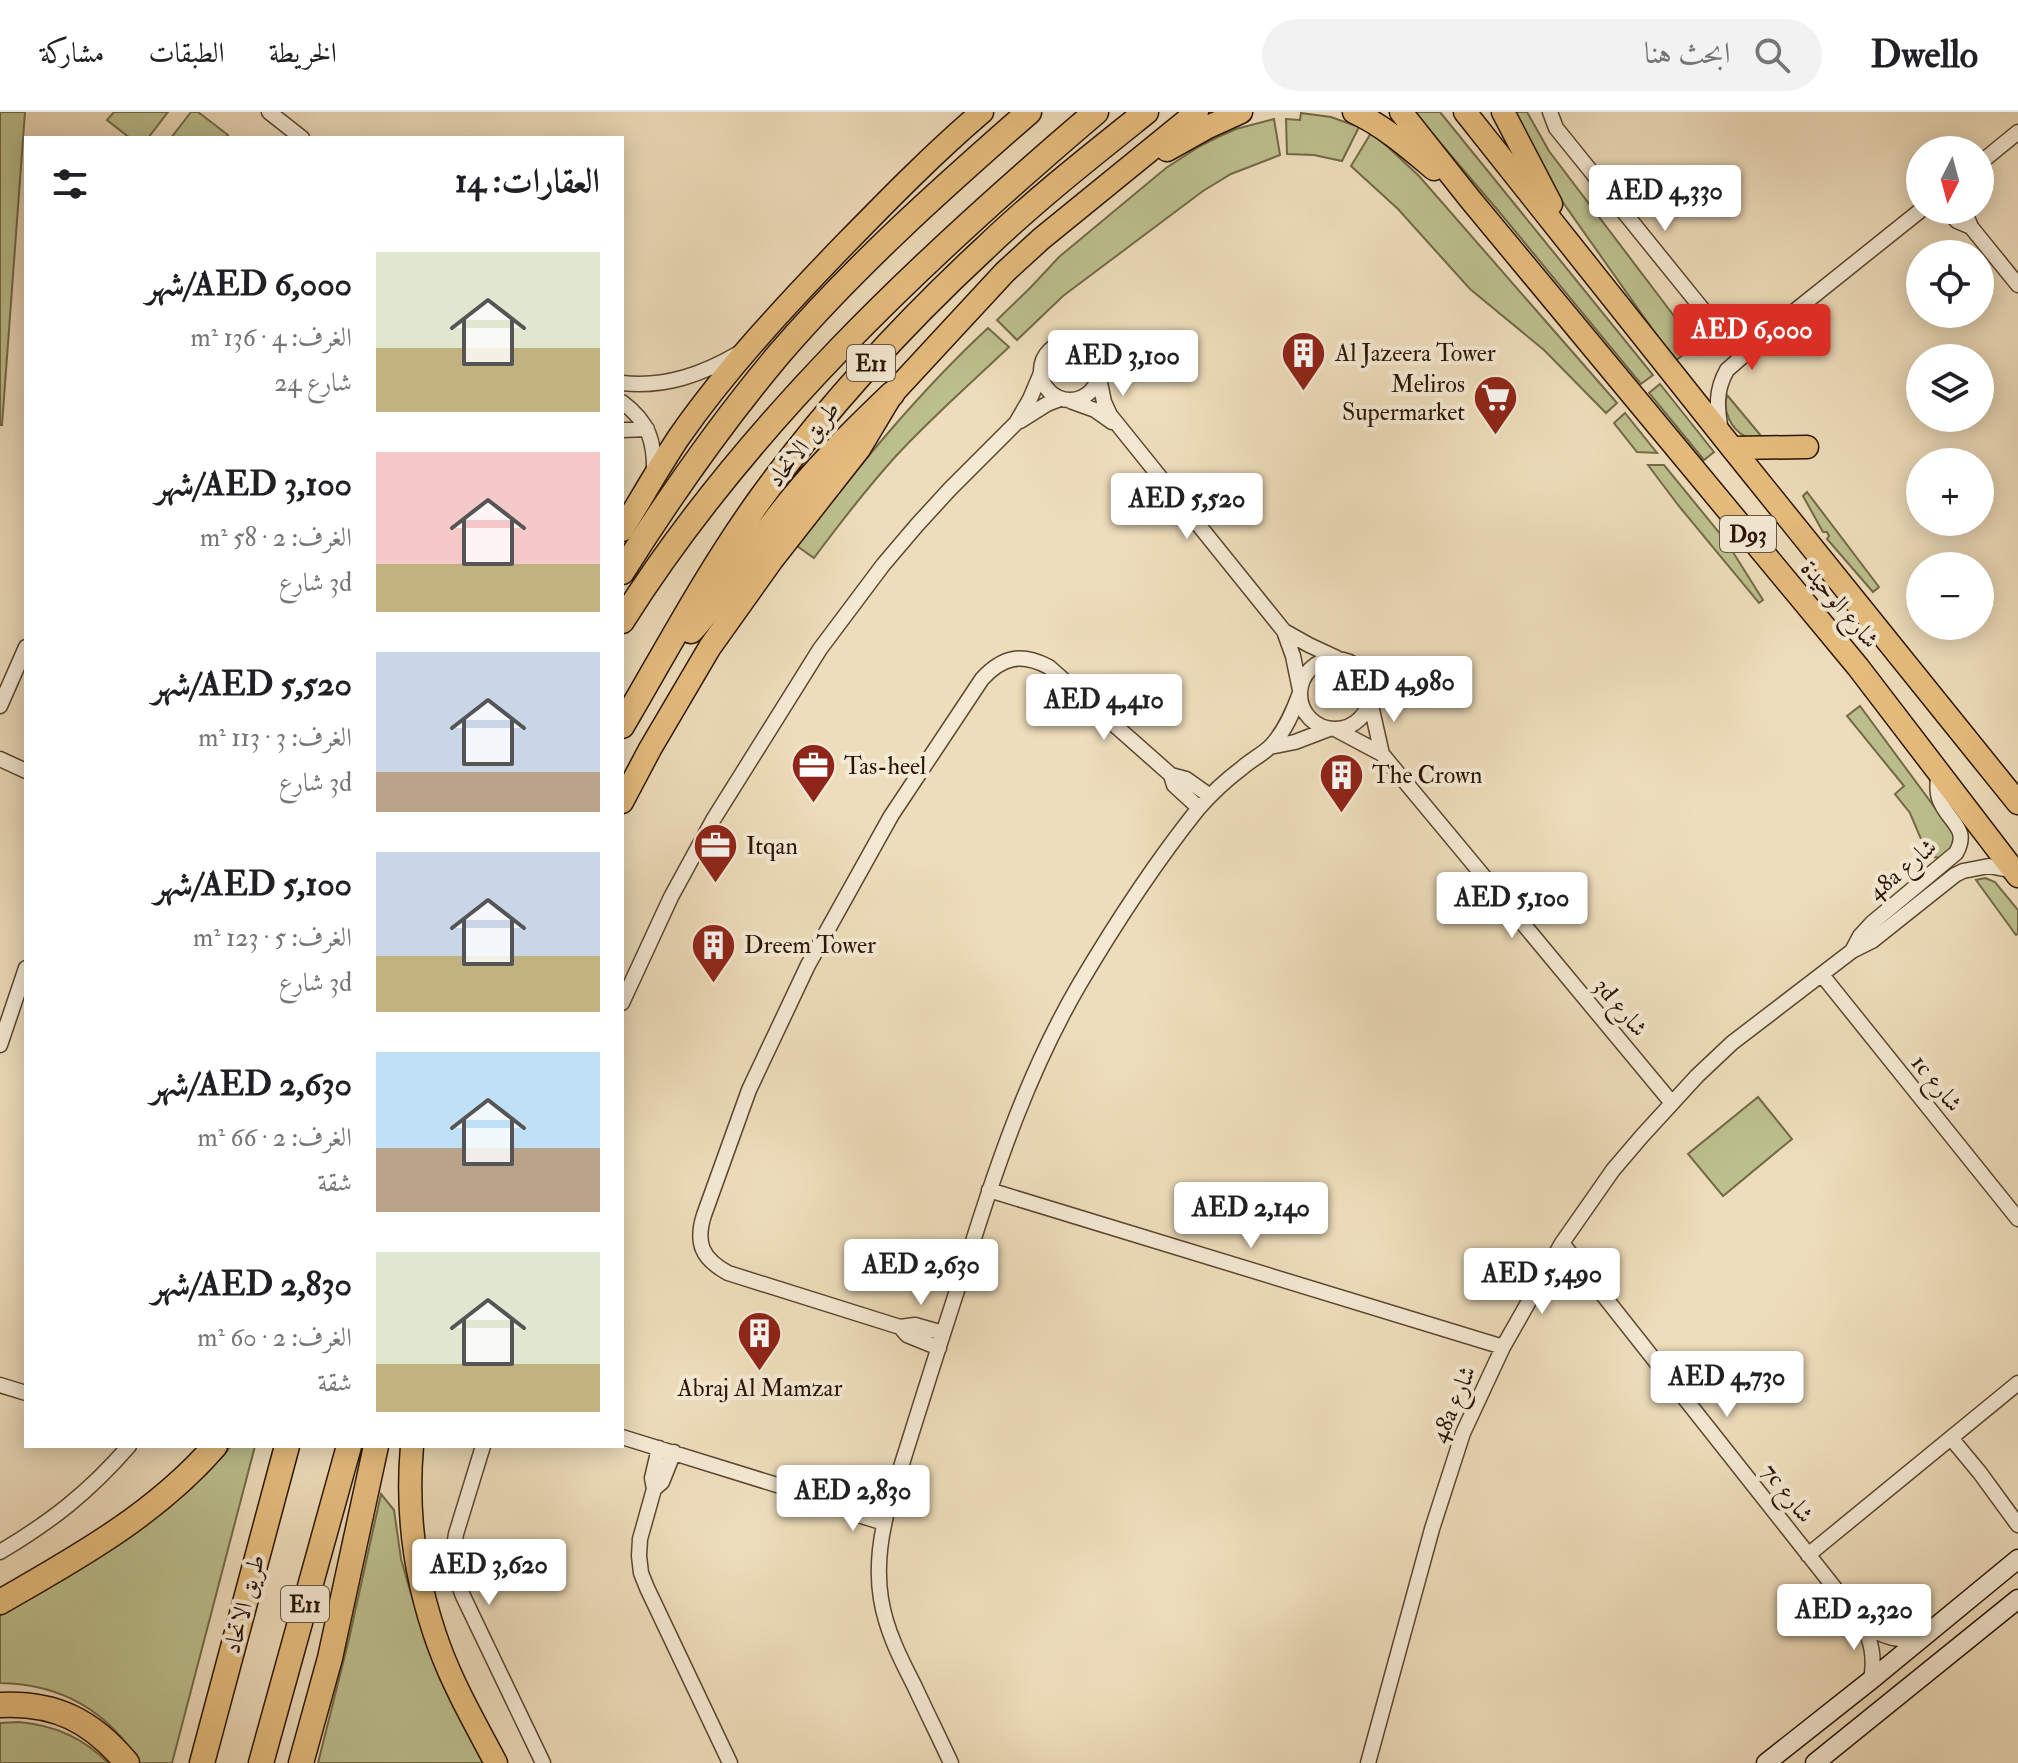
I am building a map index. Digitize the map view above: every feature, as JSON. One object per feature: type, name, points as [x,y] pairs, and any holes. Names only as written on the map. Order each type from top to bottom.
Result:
[{"type":"highway","points":[[624,569],[684,477],[780,353],[875,252],[1029,112]]},
{"type":"highway","name":"طريق الاتحاد","points":[[624,618],[715,492],[829,361],[908,279],[1096,112]]},
{"type":"highway","name":"طريق الاتحاد","points":[[624,723],[718,561],[760,499],[853,382],[986,246],[1146,112]]},
{"type":"highway","points":[[656,668],[721,596],[773,522],[810,477],[892,394]]},
{"type":"highway","points":[[0,1602],[144,1513],[213,1448]]},
{"type":"highway","name":"طريق الاتحاد","points":[[202,1763],[286,1448]]},
{"type":"highway","name":"E11","points":[[261,1763],[348,1448]]},
{"type":"highway","points":[[301,1763],[330,1658],[376,1448]]},
{"type":"highway","points":[[0,1705],[36,1706],[76,1718],[95,1730],[127,1763]]},
{"type":"main road","points":[[624,527],[679,438],[750,347],[861,228],[982,112]]},
{"type":"main road","name":"E11","points":[[892,394],[1005,272],[1116,176],[1197,112]]},
{"type":"main road","points":[[1116,176],[1241,112]]},
{"type":"main road","points":[[1354,112],[1387,131],[1470,199]]},
{"type":"main road","name":"شارع الوحيدة","points":[[1401,112],[1858,667],[2016,873]]},
{"type":"main road","name":"شارع الوحيدة","points":[[1465,112],[2018,803]]},
{"type":"main road","points":[[1503,112],[1571,244]]},
{"type":"main road","points":[[624,798],[710,647],[764,570],[859,449],[892,394]]},
{"type":"main road","points":[[1727,442],[1807,447]]},
{"type":"main road","points":[[412,1448],[412,1528],[422,1591],[446,1662],[496,1763]]},
{"type":"street","points":[[269,112],[299,136]]},
{"type":"street","points":[[1550,112],[1556,128],[1718,326],[1744,333],[1758,331],[1791,314]]},
{"type":"street","points":[[1994,152],[2018,132]]},
{"type":"street","points":[[1727,442],[1717,407],[1717,394],[1727,370],[1906,222]]},
{"type":"street","points":[[1961,224],[1971,227]]},
{"type":"street","points":[[1970,224],[2018,285]]},
{"type":"street","points":[[1016,423],[1030,399],[1046,354],[1053,347],[1072,342],[1090,350],[1099,368],[1104,402],[1119,428],[1284,631],[1293,656],[1301,703],[1311,720],[1332,729]]},
{"type":"street","points":[[624,383],[644,385],[674,381],[714,367],[750,347]]},
{"type":"street","points":[[1041,373],[1046,389],[1065,400],[1095,410],[1119,428]]},
{"type":"street","points":[[624,999],[705,832],[820,649],[875,576],[958,480],[1016,423],[1047,404],[1079,399],[1088,394],[1099,378]]},
{"type":"street","points":[[624,404],[635,412],[647,429],[654,450],[654,477]]},
{"type":"street","points":[[624,430],[647,429]]},
{"type":"street","points":[[1270,747],[1347,727],[1365,712],[1370,701],[1367,679],[1361,670],[1284,631]]},
{"type":"street","points":[[0,706],[24,652]]},
{"type":"street","points":[[951,1763],[895,1647],[887,1623],[881,1598],[880,1548],[886,1516],[1008,1135],[1052,1035],[1078,987],[1137,894],[1199,808],[1226,781],[1270,747],[1288,722],[1303,679],[1310,670],[1319,663],[1341,659]]},
{"type":"street","points":[[943,1333],[915,1325],[900,1327],[728,1273],[715,1266],[700,1243],[700,1228],[749,1090],[808,965],[891,816],[973,695],[1000,672],[1015,667],[1031,667],[1047,672],[1062,681],[1171,775],[1186,779],[1210,796]]},
{"type":"street","name":"3d شارع","points":[[1370,701],[1382,754]]},
{"type":"street","name":"3d شارع","points":[[1332,729],[1382,754],[1672,1103]]},
{"type":"street","points":[[0,759],[24,770]]},
{"type":"street","name":"48a شارع","points":[[1852,951],[1872,923],[1959,848],[1959,829],[1942,807],[1938,796],[1939,772]]},
{"type":"street","points":[[1171,775],[1174,785],[1199,808]]},
{"type":"street","name":"48a شارع","points":[[1368,1763],[1446,1481],[1463,1433],[1503,1347],[1562,1243],[1613,1170],[1672,1103],[1732,1043],[1852,951],[1872,941],[1955,875],[1989,866],[2016,873]]},
{"type":"street","points":[[0,1045],[24,974]]},
{"type":"street","name":"1c شارع","points":[[1822,975],[2018,1219]]},
{"type":"street","points":[[989,1190],[1503,1347]]},
{"type":"street","name":"7c شارع","points":[[1562,1243],[1860,1620],[1867,1631],[1874,1655],[1871,1680]]},
{"type":"street","points":[[900,1327],[907,1335],[939,1348]]},
{"type":"street","points":[[1808,1555],[2018,1383]]},
{"type":"street","points":[[0,1385],[24,1392]]},
{"type":"street","points":[[624,1438],[848,1507],[855,1514],[886,1516]]},
{"type":"street","points":[[1951,1438],[2016,1519]]},
{"type":"street","points":[[482,1448],[453,1546],[454,1570],[463,1596],[543,1763]]},
{"type":"street","points":[[659,1448],[652,1478],[654,1489],[640,1539],[641,1573],[730,1763]]},
{"type":"street","points":[[0,1552],[38,1529],[81,1496],[115,1452]]},
{"type":"street","points":[[654,1489],[662,1482],[674,1452]]},
{"type":"street","points":[[1766,1763],[2018,1559]]},
{"type":"street","points":[[1815,1763],[2018,1599]]},
{"type":"street","name":"7c شارع","points":[[1860,1620],[1890,1638],[1923,1638]]},
{"type":"green space","points":[[0,112],[25,112],[2,425],[0,425]]},
{"type":"green space","points":[[114,112],[168,112],[150,136],[127,136],[107,120]]},
{"type":"green space","points":[[191,112],[198,112],[228,135],[227,136],[173,136]]},
{"type":"green space","points":[[1414,112],[1440,112],[1653,375],[1641,384]]},
{"type":"green space","points":[[1510,112],[1527,112],[1549,151],[1696,345],[1675,361],[1540,170]]},
{"type":"green space","points":[[1301,113],[1331,117],[1359,127],[1342,161],[1314,155],[1287,154],[1286,119],[1300,120]]},
{"type":"green space","points":[[1274,119],[1280,155],[1231,174],[1203,191],[1063,296],[1017,340],[997,320],[1059,257],[1166,168],[1218,137]]},
{"type":"green space","points":[[1371,133],[1419,176],[1617,403],[1606,413],[1544,350],[1470,289],[1398,209],[1351,166]]},
{"type":"green space","points":[[988,328],[1009,347],[896,456],[814,558],[797,546],[888,432]]},
{"type":"green space","points":[[1660,384],[1714,452],[1704,460],[1649,393]]},
{"type":"green space","points":[[1727,395],[1767,443],[1748,438],[1736,429],[1727,413]]},
{"type":"green space","points":[[1625,413],[1657,453],[1637,452],[1614,423]]},
{"type":"green space","points":[[1648,465],[1664,465],[1726,541],[1763,600],[1759,603]]},
{"type":"green space","points":[[1807,492],[1879,587],[1873,592],[1827,539],[1827,532],[1823,532],[1803,496]]},
{"type":"green space","points":[[1860,706],[1955,835],[1957,842],[1942,858],[1933,857],[1926,851],[1910,813],[1895,794],[1904,786],[1847,716]]},
{"type":"green space","points":[[1985,878],[1995,882],[2018,910],[2016,935],[1976,880]]},
{"type":"green space","points":[[1758,1097],[1792,1139],[1723,1196],[1688,1154]]},
{"type":"green space","points":[[229,1448],[254,1448],[172,1763],[140,1763],[113,1729],[81,1704],[43,1689],[0,1683],[0,1616],[123,1541],[153,1520],[207,1473]]},
{"type":"green space","points":[[381,1494],[394,1510],[401,1559],[425,1641],[440,1679],[483,1763],[318,1763]]},
{"type":"green space","points":[[19,1722],[67,1734],[89,1746],[108,1763],[0,1763],[0,1723]]},
{"type":"place","name":"Al Jazeera Tower","points":[[1304,392]]},
{"type":"place","name":"Meliros Supermarket","points":[[1496,437]]},
{"type":"place","name":"Tas-heel","points":[[813,805]]},
{"type":"place","name":"The Crown","points":[[1341,814]]},
{"type":"place","name":"Itqan","points":[[715,885]]},
{"type":"place","name":"Dreem Tower","points":[[713,984]]},
{"type":"place","name":"Abraj Al Mamzar","points":[[760,1373]]}]
